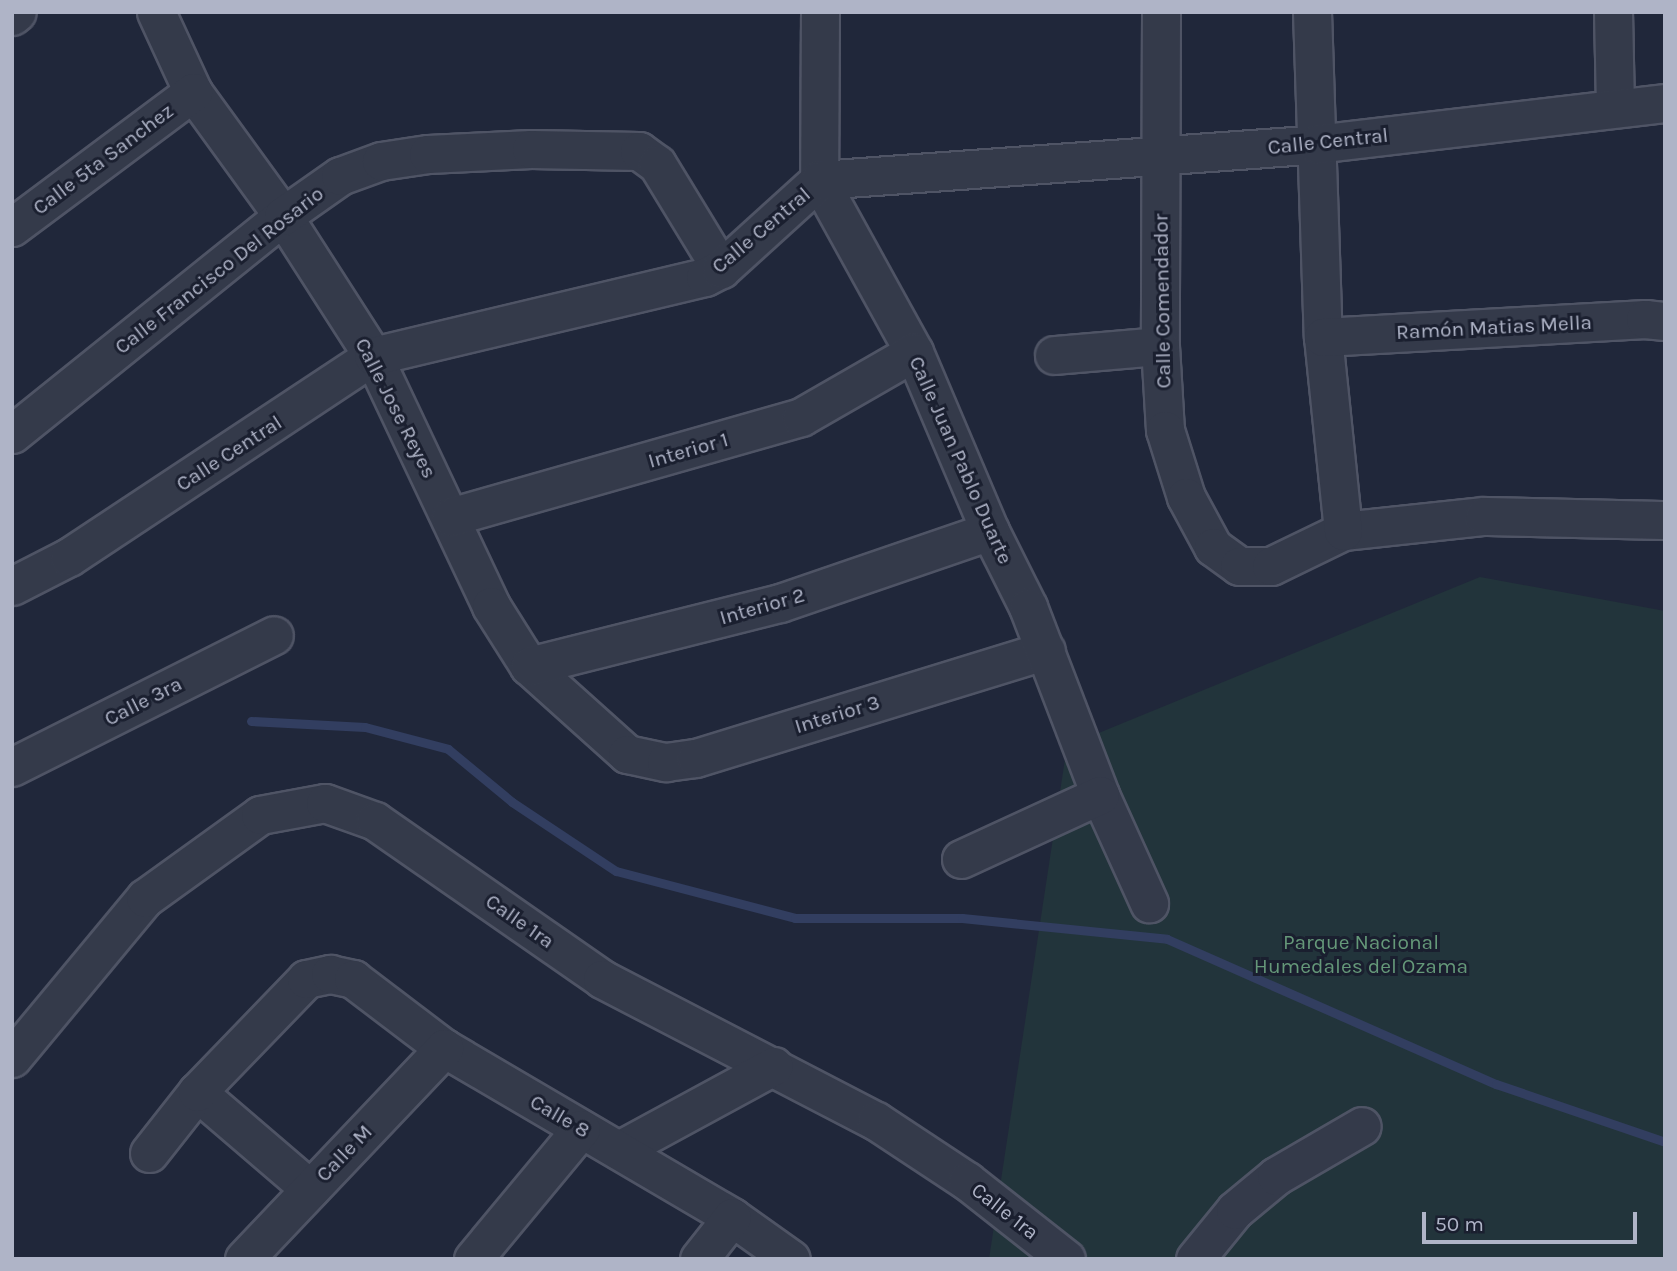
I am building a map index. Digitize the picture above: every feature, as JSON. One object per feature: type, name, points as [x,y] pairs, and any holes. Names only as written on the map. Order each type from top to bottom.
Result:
[{"type":"street","points":[[12,16],[17,12]]},
{"type":"street","name":"Calle Jose Reyes","points":[[156,12],[193,92],[283,216],[373,356],[491,606],[529,666],[627,754]]},
{"type":"street","name":"Calle Juan Pablo Duarte","points":[[820,12],[819,180],[914,352],[990,531],[1046,650],[1100,795],[1149,903]]},
{"type":"street","name":"Calle Comendador","points":[[1161,12],[1160,346],[1165,430],[1186,497],[1213,547],[1239,566],[1271,566],[1343,531]]},
{"type":"street","points":[[1312,12],[1323,337],[1343,531],[1484,516],[1665,520]]},
{"type":"street","points":[[1613,12],[1615,107]]},
{"type":"street","name":"Calle 5ta Sanchez","points":[[12,227],[193,92]]},
{"type":"street","name":"Calle Central","points":[[12,586],[69,557],[373,356],[705,277],[721,268],[819,180],[1316,144],[1665,103]]},
{"type":"street","name":"Calle Francisco Del Rosario","points":[[12,434],[283,216],[340,176],[382,161],[428,154],[531,149],[639,151],[657,164],[721,268]]},
{"type":"street","name":"Ramón Matias Mella","points":[[1323,337],[1646,319],[1665,321]]},
{"type":"street","points":[[1054,355],[1160,346]]},
{"type":"street","name":"Interior 1","points":[[450,517],[801,417],[914,352]]},
{"type":"street","name":"Interior 2","points":[[529,666],[780,603],[990,531]]},
{"type":"street","name":"Calle 3ra","points":[[12,767],[274,635]]},
{"type":"street","name":"Interior 3","points":[[627,754],[666,762],[696,758],[1046,650]]},
{"type":"street","points":[[961,859],[1100,795]]},
{"type":"street","name":"Calle 1ra","points":[[12,1058],[145,898],[260,815],[325,803],[375,821],[602,979],[774,1066],[876,1122],[967,1181],[1066,1259]]},
{"type":"street","name":"Calle 8","points":[[197,1092],[306,979],[330,974],[353,979],[444,1048],[732,1217],[791,1259]]},
{"type":"street","name":"Calle M","points":[[244,1259],[444,1048]]},
{"type":"street","points":[[619,1150],[774,1066]]},
{"type":"street","points":[[149,1153],[197,1092],[310,1189]]},
{"type":"street","points":[[1195,1259],[1235,1210],[1276,1176],[1362,1126]]},
{"type":"street","points":[[473,1259],[581,1129]]},
{"type":"street","points":[[699,1259],[732,1217]]},
{"type":"green space","name":"Parque Nacional Humedales del Ozama","points":[[1480,577],[1665,611],[1665,1259],[989,1259],[1067,746]]},
{"type":"waterway","points":[[251,721],[365,727],[448,749],[512,802],[616,871],[795,918],[962,918],[1167,939],[1496,1084],[1665,1142]]}]
